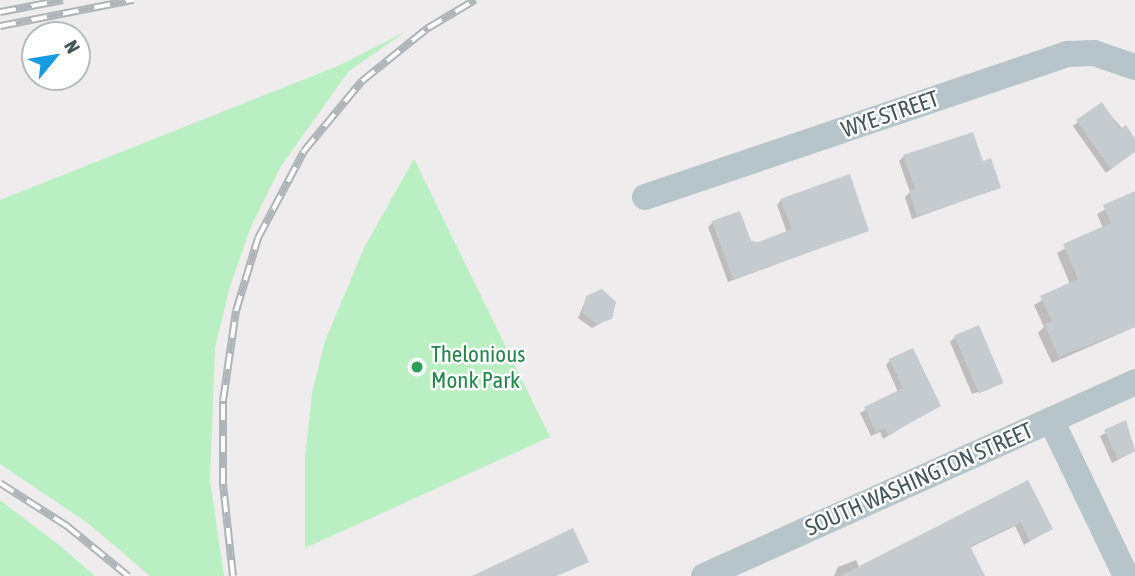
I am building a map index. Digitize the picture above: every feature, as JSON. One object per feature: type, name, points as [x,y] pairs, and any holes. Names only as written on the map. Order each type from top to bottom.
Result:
[{"type":"street","name":"WYE STREET","points":[[646,197],[1068,54],[1094,53],[1135,67]]},
{"type":"street","name":"SOUTH WASHINGTON STREET","points":[[704,576],[1135,382]]},
{"type":"street","points":[[1051,420],[1125,576]]},
{"type":"green space","points":[[405,32],[349,71],[281,166],[250,229],[229,290],[215,348],[210,480],[224,576],[150,576],[89,524],[0,464],[0,200],[338,66]]},
{"type":"green space","name":"Thelonious Monk Park","points":[[414,159],[550,437],[305,548],[305,458],[312,393],[325,341],[364,248]]},
{"type":"green space","points":[[0,500],[59,545],[95,576],[0,576]]},
{"type":"building","points":[[1102,102],[1120,129],[1126,125],[1135,139],[1135,152],[1111,169],[1076,120]]},
{"type":"building","points":[[973,132],[983,161],[991,158],[1001,188],[917,216],[909,191],[915,189],[903,155]]},
{"type":"building","points":[[850,174],[869,231],[733,279],[712,221],[740,211],[751,241],[758,242],[792,229],[780,199]]},
{"type":"building","points":[[1135,191],[1135,327],[1059,357],[1044,324],[1052,321],[1040,296],[1078,279],[1063,244],[1111,223],[1103,205]]},
{"type":"building","points":[[602,289],[616,302],[612,319],[597,324],[582,313],[586,296]]},
{"type":"building","points":[[979,325],[1004,383],[979,394],[954,336]]},
{"type":"building","points":[[913,348],[941,406],[888,435],[885,428],[876,432],[864,407],[903,388],[889,359]]},
{"type":"building","points":[[1126,420],[1135,451],[1118,459],[1104,430]]},
{"type":"building","points":[[1028,480],[1053,529],[1030,541],[1021,522],[970,546],[985,576],[840,576]]},
{"type":"building","points":[[573,528],[589,562],[557,576],[472,576]]},
{"type":"railway","points":[[0,12],[63,0]]},
{"type":"railway","points":[[0,26],[133,0]]},
{"type":"railway","points":[[233,576],[223,484],[223,401],[236,311],[258,238],[304,151],[362,81],[428,28],[475,0]]},
{"type":"railway","points":[[0,483],[67,526],[128,576]]},
{"type":"place","name":"Thelonious Monk Park","points":[[417,367]]}]
